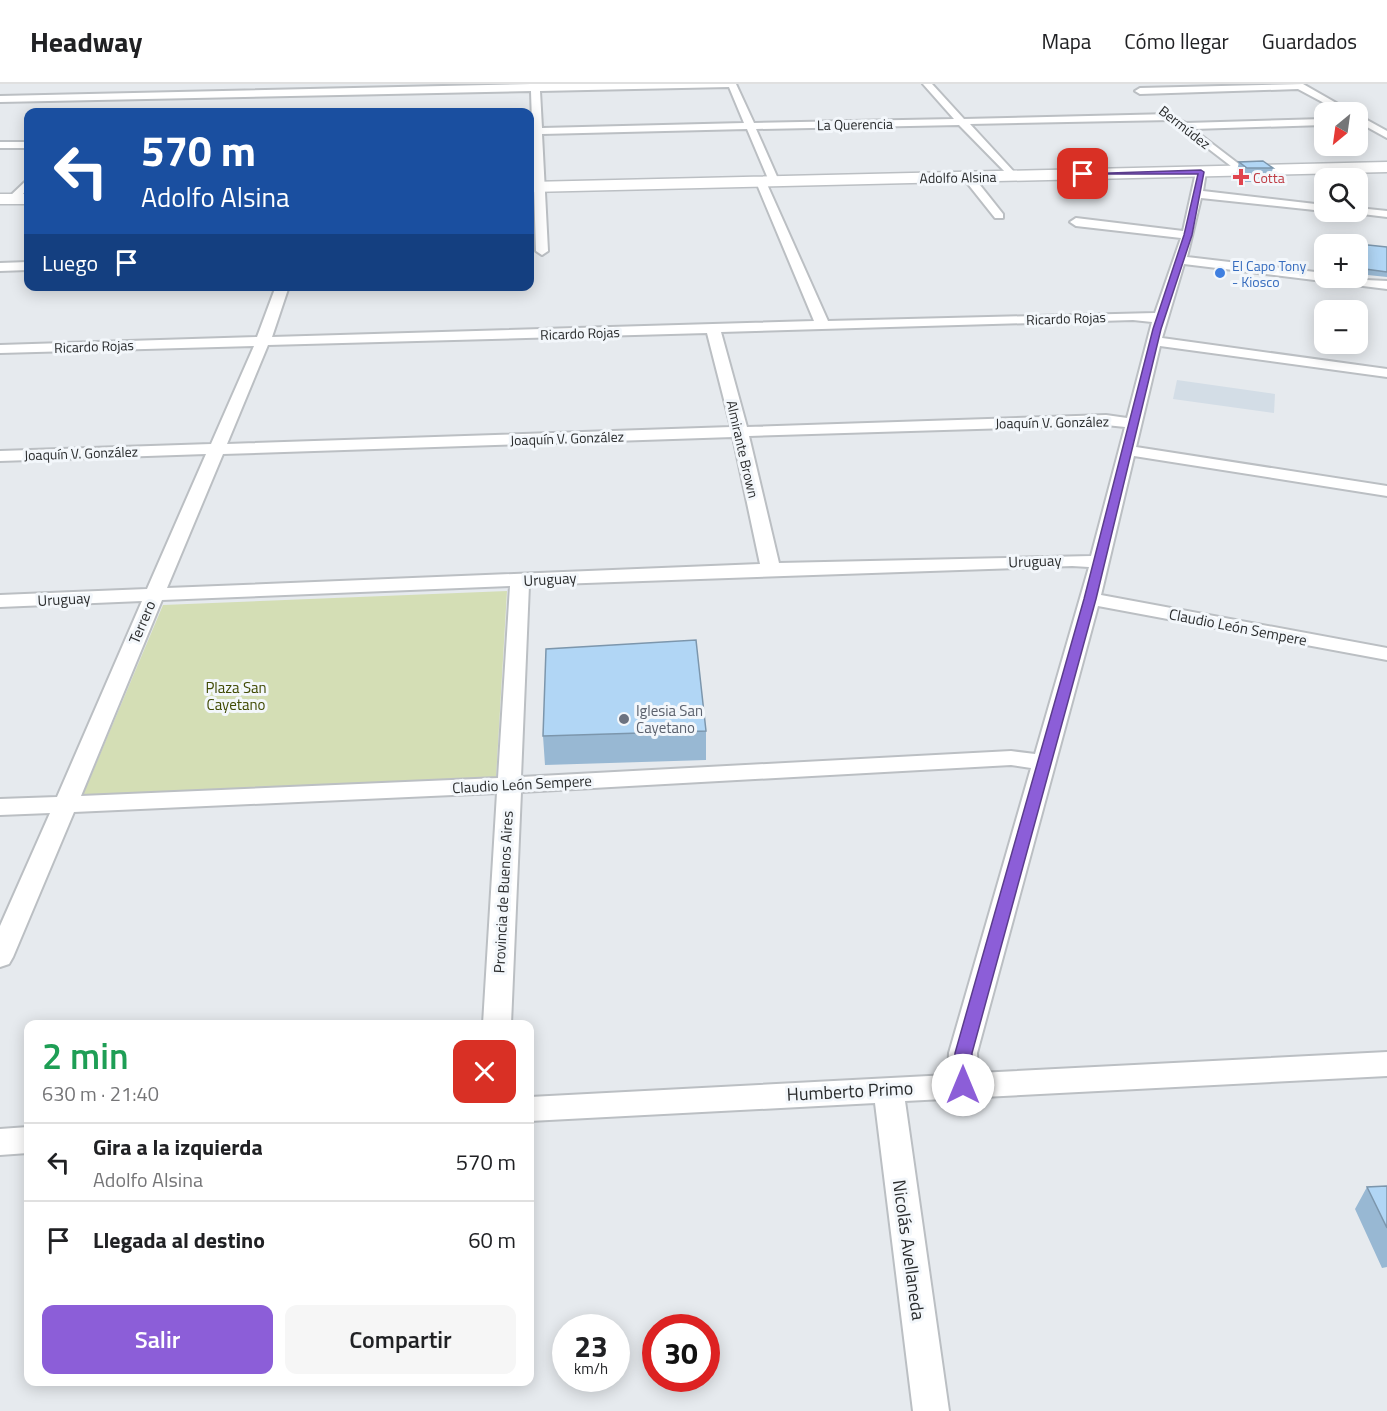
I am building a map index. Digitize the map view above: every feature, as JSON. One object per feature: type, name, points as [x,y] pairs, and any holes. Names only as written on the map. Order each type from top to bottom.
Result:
[{"type":"street","points":[[102,101],[118,84]]},
{"type":"street","points":[[289,98],[297,84]]},
{"type":"street","points":[[0,99],[102,101],[289,98],[535,86],[731,84],[751,127],[768,181],[823,326]]},
{"type":"street","points":[[927,84],[1012,176]]},
{"type":"street","name":"Bermúdez","points":[[1129,84],[1240,170]]},
{"type":"street","points":[[1140,91],[1298,85],[1329,102]]},
{"type":"street","points":[[535,86],[535,187],[542,250]]},
{"type":"street","name":"La Querencia","points":[[535,133],[1171,117]]},
{"type":"street","points":[[1368,120],[1387,120]]},
{"type":"street","points":[[1183,126],[1314,122]]},
{"type":"street","points":[[1368,124],[1387,135]]},
{"type":"street","points":[[0,145],[24,145]]},
{"type":"street","name":"Adolfo Alsina","points":[[535,187],[1387,167]]},
{"type":"street","name":"Bermúdez","points":[[963,1085],[963,1053],[1090,599],[1160,318],[1188,235],[1201,172]]},
{"type":"street","points":[[968,177],[999,216]]},
{"type":"street","points":[[14,199],[24,187]]},
{"type":"street","points":[[1198,194],[1314,207]]},
{"type":"street","points":[[1368,212],[1387,214]]},
{"type":"street","points":[[1076,222],[1188,235]]},
{"type":"street","points":[[1179,260],[1314,276]]},
{"type":"street","points":[[0,267],[24,266]]},
{"type":"street","points":[[1368,283],[1387,285]]},
{"type":"street","name":"Terrero","points":[[0,957],[263,341],[281,291]]},
{"type":"street","name":"Ricardo Rojas","points":[[0,349],[1133,316],[1160,318]]},
{"type":"street","name":"Almirante Brown","points":[[713,329],[740,432],[771,569]]},
{"type":"street","points":[[1154,341],[1387,373]]},
{"type":"street","name":"Joaquín V. González","points":[[0,456],[1106,420],[1133,423]]},
{"type":"street","points":[[1127,450],[1387,491]]},
{"type":"street","name":"Uruguay","points":[[0,602],[771,569],[1072,560],[1099,562]]},
{"type":"street","name":"Provincia de Buenos Aires","points":[[497,1020],[519,581]]},
{"type":"street","name":"Claudio León Sempere","points":[[1090,599],[1387,654]]},
{"type":"street","name":"Claudio León Sempere","points":[[0,807],[508,785],[1011,758],[1044,762]]},
{"type":"street","name":"Humberto Primo","points":[[534,1109],[1387,1064]]},
{"type":"street","name":"Nicolás Avellaneda","points":[[888,1089],[931,1411]]},
{"type":"street","points":[[0,1142],[24,1140]]},
{"type":"shaded area","points":[[1177,380],[1275,394],[1274,413],[1173,399]]},
{"type":"green space","name":"Plaza San Cayetano","points":[[507,591],[496,778],[82,797],[163,605]]},
{"type":"building","points":[[1263,161],[1273,168],[1247,168],[1239,162]]},
{"type":"building","points":[[1368,245],[1387,247],[1387,272],[1368,269]]},
{"type":"building","name":"Iglesia San Cayetano","points":[[696,640],[706,731],[543,736],[546,649]]},
{"type":"building","points":[[1387,1186],[1387,1228],[1367,1187]]},
{"type":"place","name":"Cotta","points":[[1241,177]]},
{"type":"place","name":"El Capo Tony - Kiosco","points":[[1220,273]]},
{"type":"place","name":"Iglesia San Cayetano","points":[[624,719]]},
{"type":"route","points":[[963,1085],[963,1053],[1090,599],[1157,329],[1188,235],[1201,172],[1083,174]]}]
